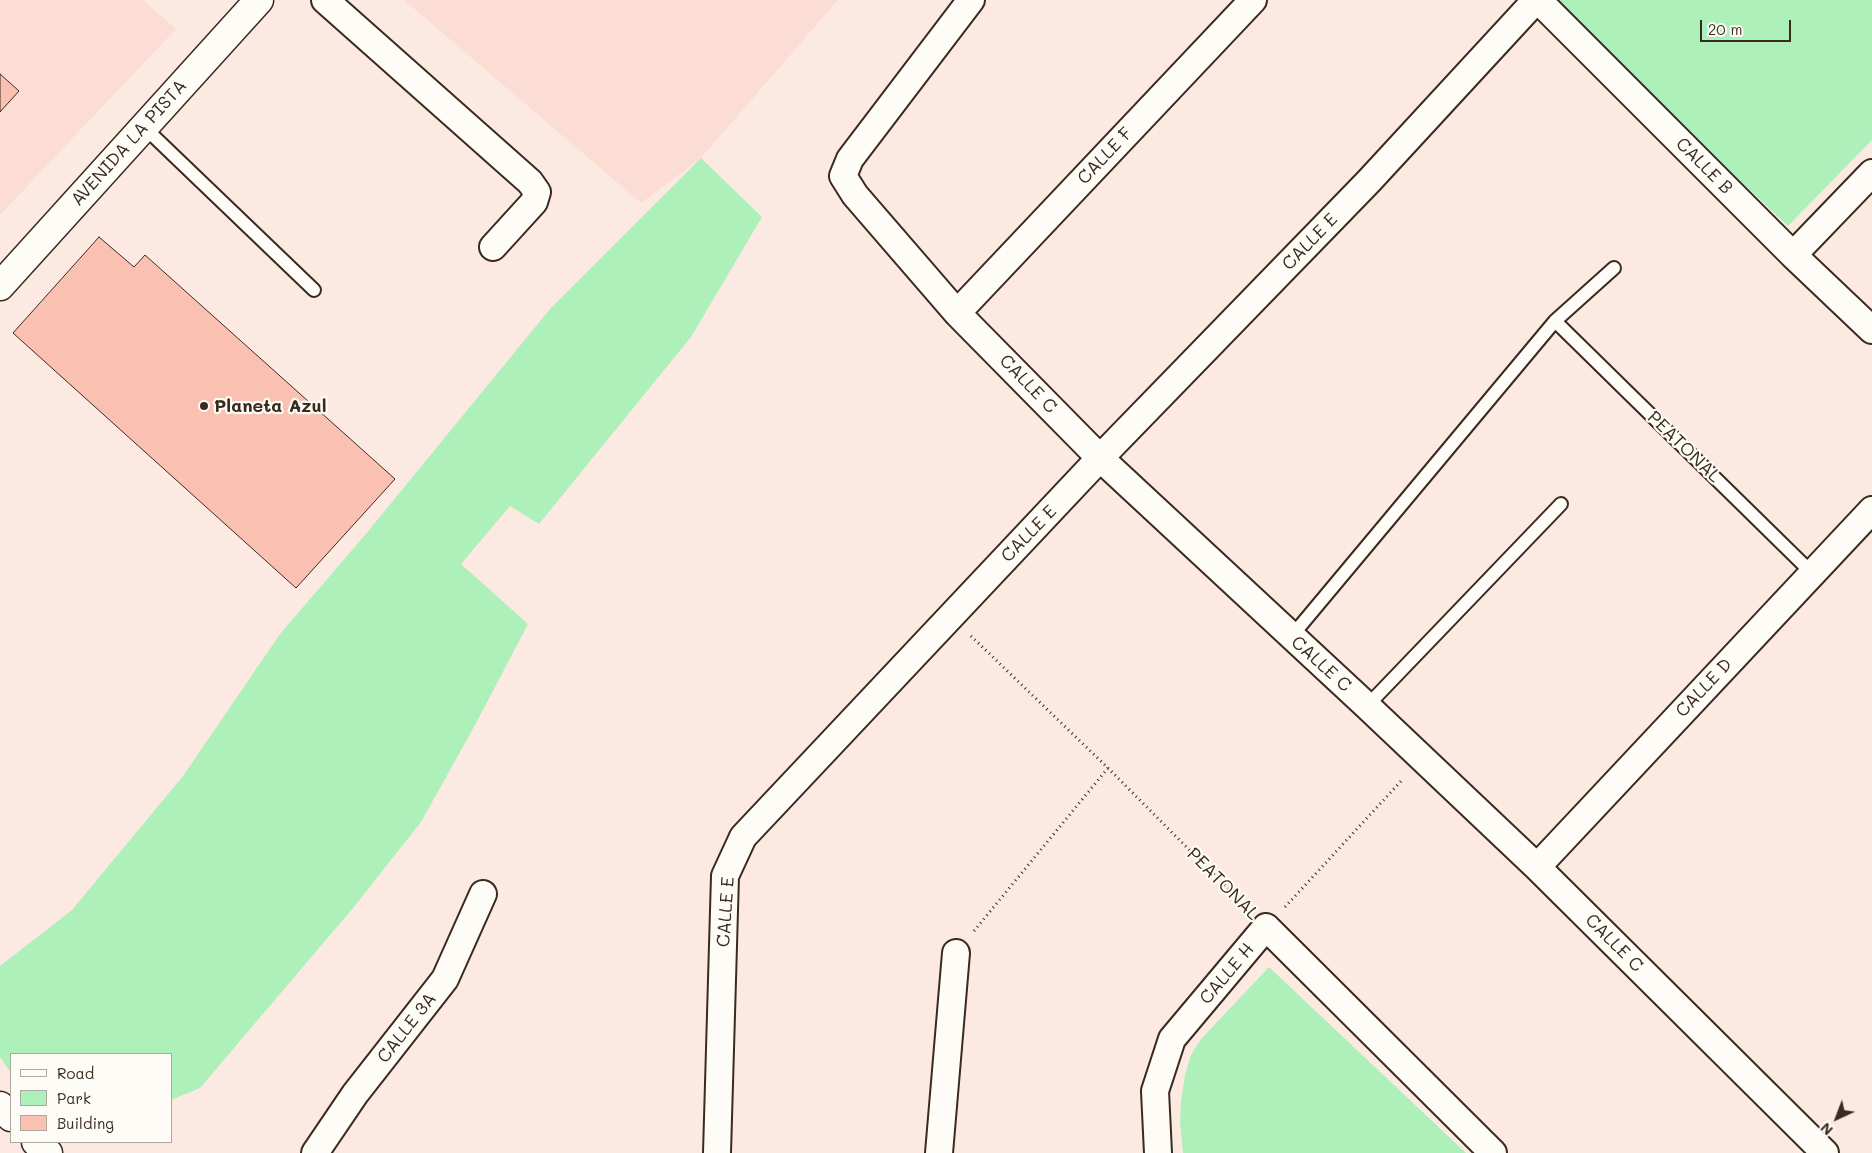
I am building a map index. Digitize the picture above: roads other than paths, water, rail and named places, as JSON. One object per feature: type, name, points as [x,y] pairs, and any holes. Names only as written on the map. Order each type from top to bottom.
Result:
[{"type":"main road","name":"AVENIDA LA PISTA","points":[[0,286],[259,0]]},
{"type":"main road","points":[[0,1106],[10,1117]]},
{"type":"main road","points":[[37,1143],[48,1153]]},
{"type":"street","points":[[324,0],[530,182],[537,192],[534,202],[493,247]]},
{"type":"street","name":"CALLE C","points":[[971,0],[850,159],[843,176],[855,195],[957,312],[1100,458],[1537,867],[1824,1153]]},
{"type":"street","name":"CALLE F","points":[[957,312],[1253,0]]},
{"type":"street","name":"CALLE B","points":[[1537,0],[1793,256],[1872,330]]},
{"type":"street","name":"CALLE E","points":[[717,1153],[725,876],[742,837],[1100,458],[1370,181],[1537,0]]},
{"type":"street","points":[[1793,256],[1872,173]]},
{"type":"street","name":"CALLE D","points":[[1537,867],[1872,510]]},
{"type":"street","name":"CALLE 3A","points":[[316,1153],[355,1094],[445,979],[483,894]]},
{"type":"street","name":"CALLE H","points":[[1158,1153],[1155,1090],[1172,1039],[1266,927]]},
{"type":"street","name":"PEATONAL","points":[[1266,927],[1493,1153]]},
{"type":"street","points":[[939,1153],[956,953]]},
{"type":"lane","points":[[144,127],[314,290]]},
{"type":"lane","points":[[1291,637],[1556,321],[1614,268]]},
{"type":"lane","name":"PEATONAL","points":[[1556,321],[1812,573]]},
{"type":"lane","points":[[1367,706],[1561,504]]},
{"type":"place","name":"Planeta Azul","points":[[204,406]]}]
